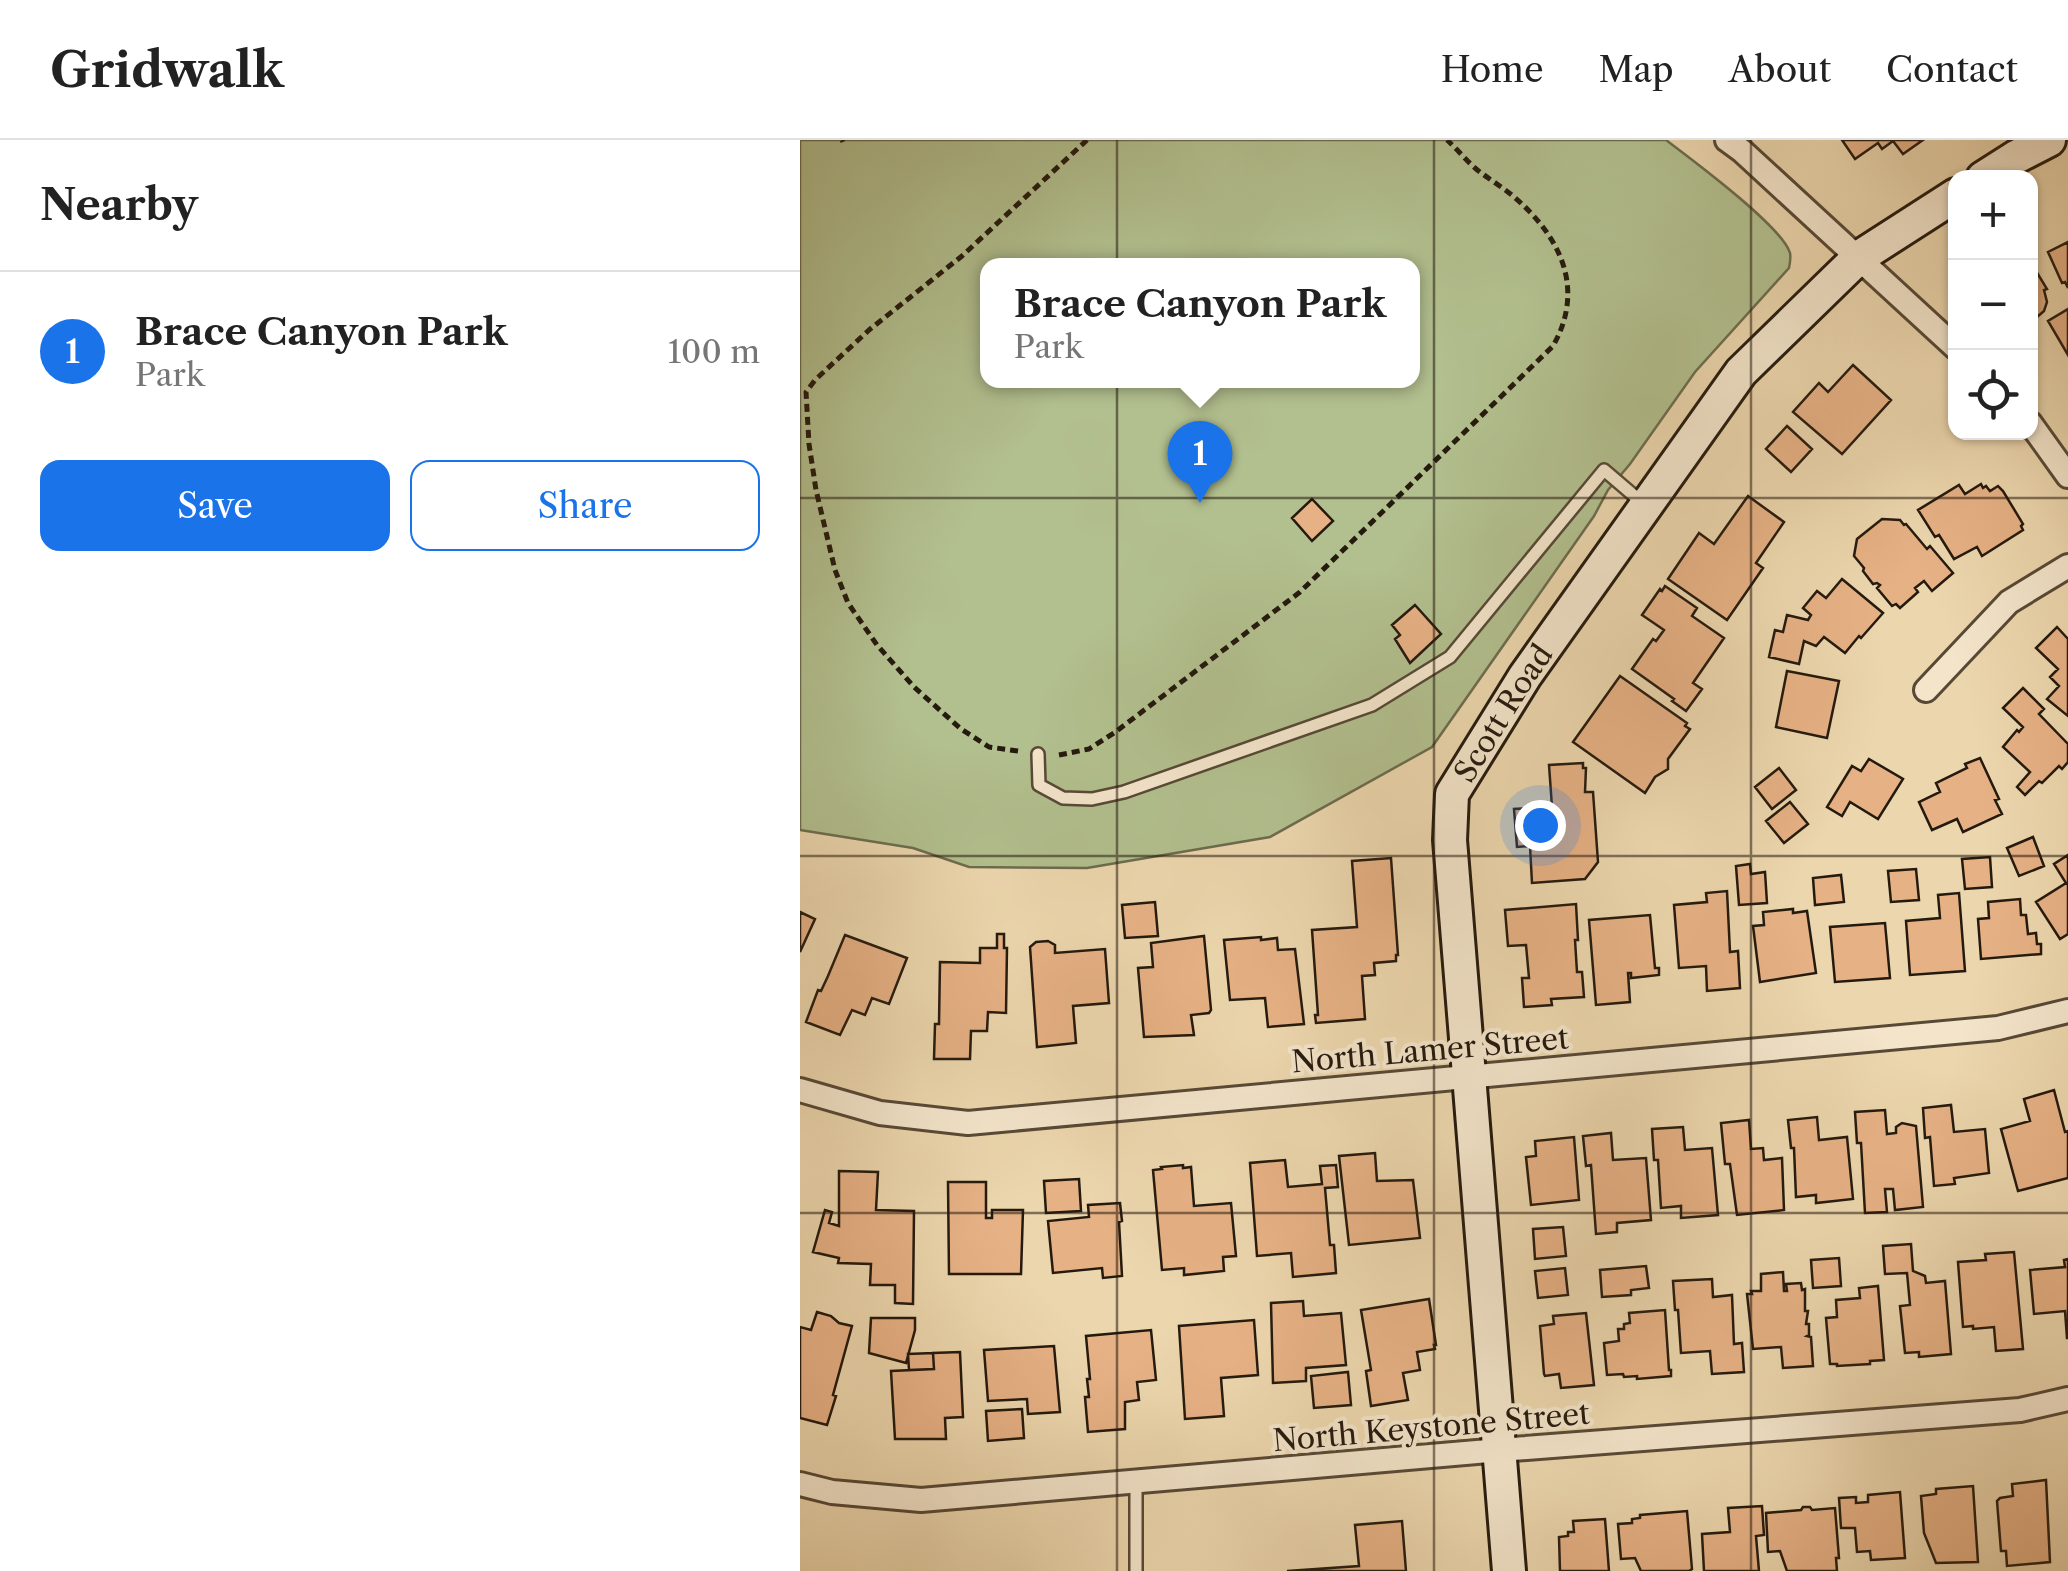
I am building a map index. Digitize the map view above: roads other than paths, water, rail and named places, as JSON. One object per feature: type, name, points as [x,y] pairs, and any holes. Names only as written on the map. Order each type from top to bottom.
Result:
[{"type":"street","points":[[1727,140],[1948,341]]},
{"type":"street","points":[[1996,170],[2050,140]]},
{"type":"street","name":"Scott Road","points":[[1509,1571],[1450,840],[1452,794],[1525,676],[1741,372],[1858,258],[1948,200]]},
{"type":"street","points":[[2038,434],[2068,476]]},
{"type":"street","points":[[1926,690],[2009,602],[2068,566]]},
{"type":"street","name":"North Lamer Street","points":[[800,1090],[880,1113],[968,1123],[1998,1028],[2068,1012]]},
{"type":"street","name":"North Keystone Street","points":[[800,1484],[832,1492],[922,1500],[2020,1410],[2068,1399]]},
{"type":"lane","points":[[1038,754],[1039,785],[1063,798],[1092,799],[1124,792],[1372,705],[1450,657],[1604,470],[1646,506]]},
{"type":"lane","points":[[1136,1482],[1136,1571]]},
{"type":"place","name":"Brace Canyon Park","points":[[1200,503]]}]
